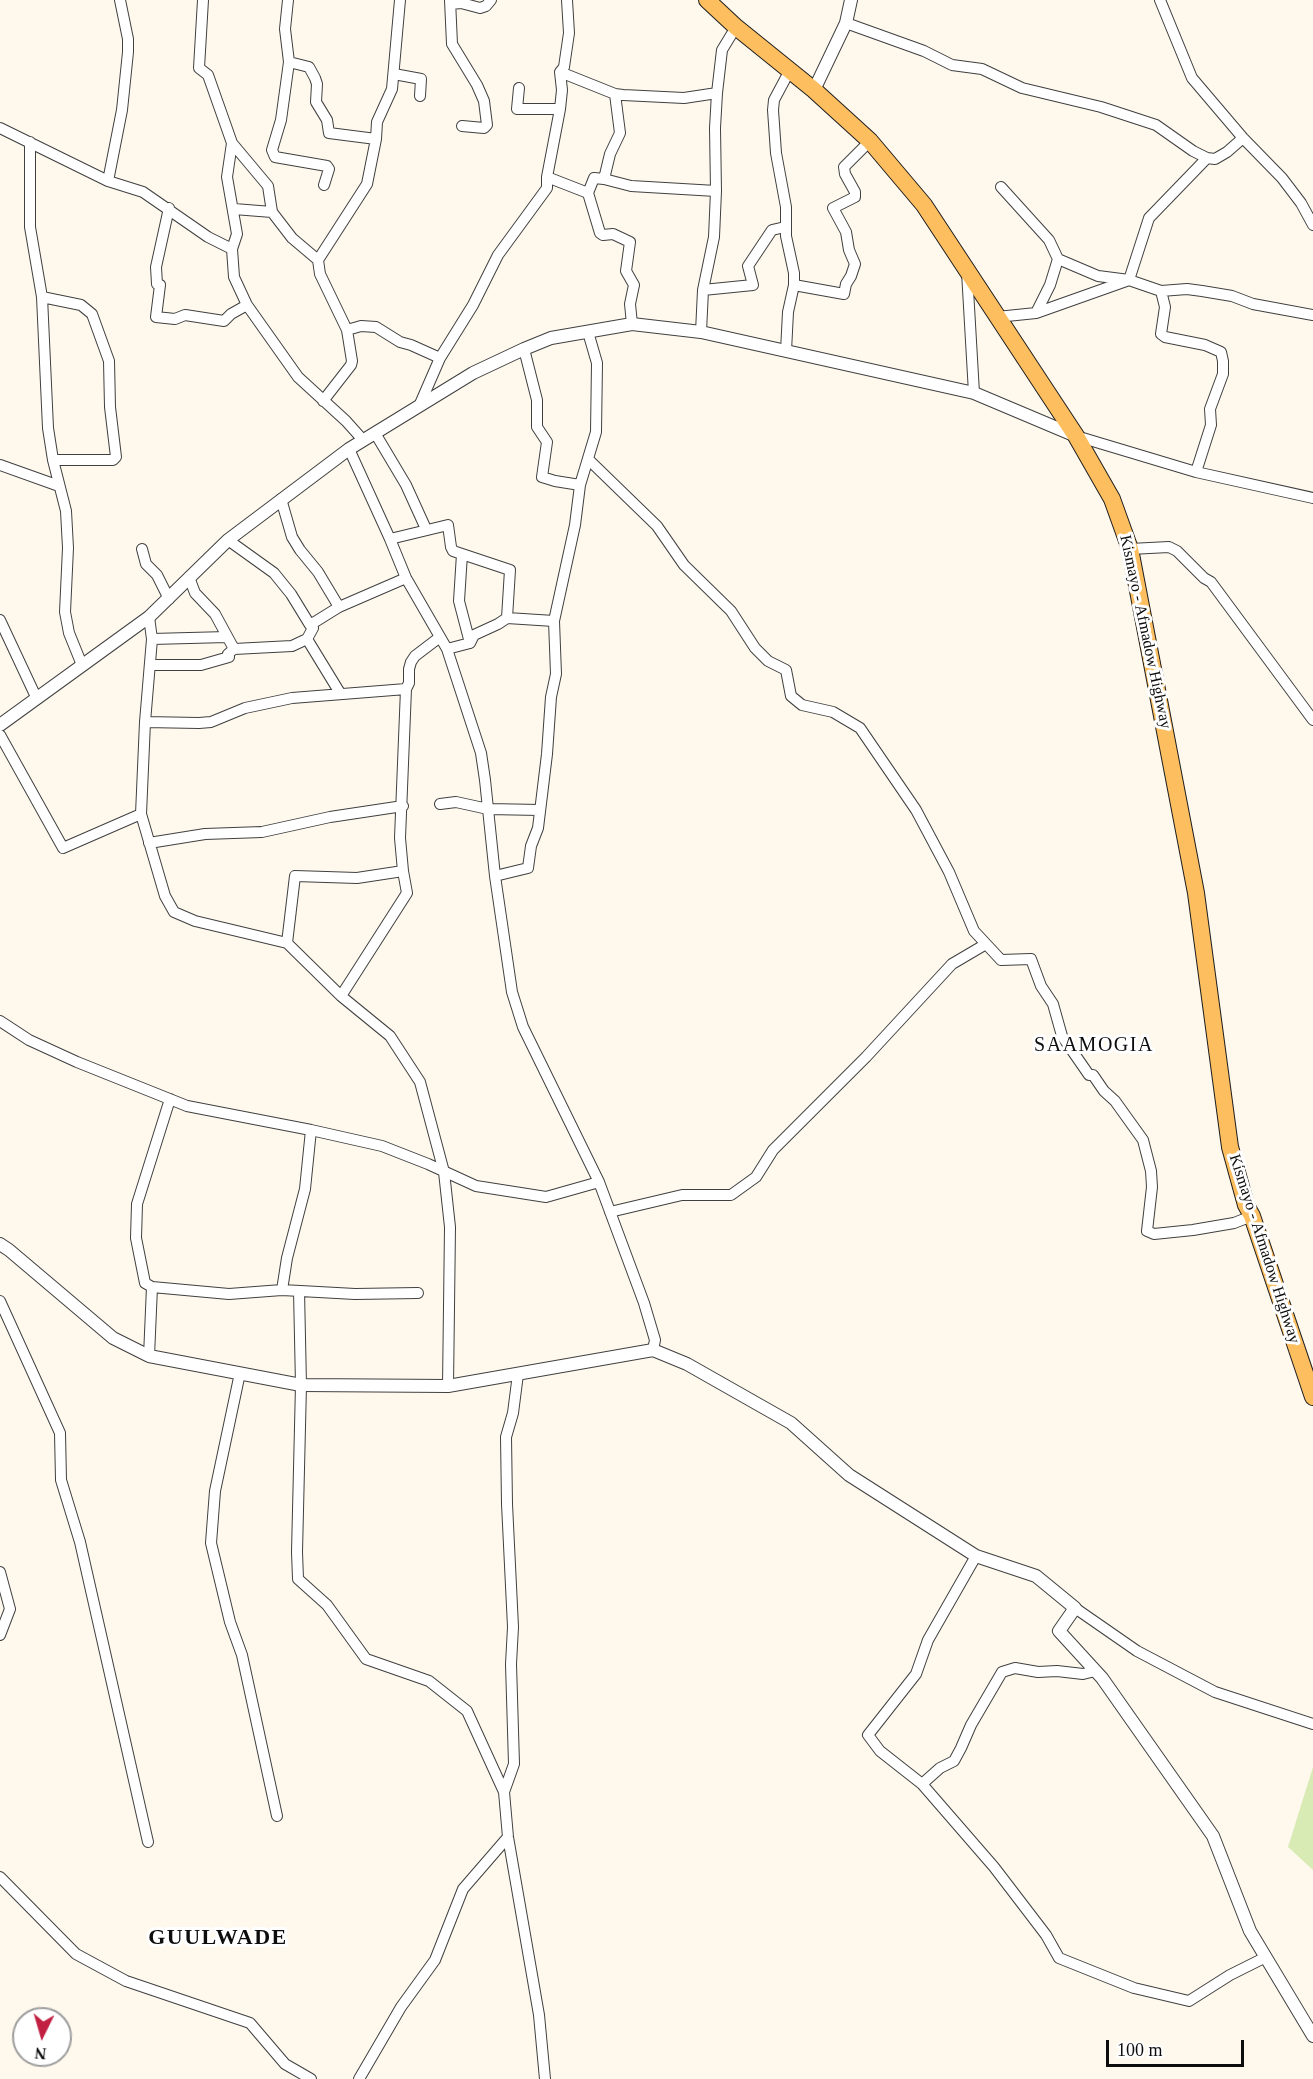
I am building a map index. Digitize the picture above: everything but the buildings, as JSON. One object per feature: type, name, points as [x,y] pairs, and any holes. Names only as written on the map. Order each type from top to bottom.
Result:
[{"type":"main road","name":"Kismayo - Afmadow Highway","points":[[707,0],[736,27],[814,90],[870,141],[924,205],[1076,436],[1112,499],[1130,549],[1196,893],[1230,1147],[1246,1205],[1252,1216],[1313,1397]]},
{"type":"street","points":[[108,181],[121,119],[128,52],[128,39],[120,0]]},
{"type":"street","points":[[203,0],[198,68],[208,75],[232,143],[268,186],[272,212],[292,238],[318,260],[320,273],[347,330],[351,365],[323,400]]},
{"type":"street","points":[[288,0],[285,28],[289,62],[281,120],[273,150],[275,156],[327,166],[329,169],[324,185]]},
{"type":"street","points":[[318,260],[367,184],[376,139],[376,122],[390,94],[394,74],[400,0]]},
{"type":"street","points":[[462,126],[484,128],[487,125],[484,101],[452,44],[451,2],[480,8],[486,6],[491,0]]},
{"type":"street","points":[[420,404],[440,358],[473,305],[502,248],[547,188],[560,109],[562,90],[560,72],[564,67],[569,33],[567,0]]},
{"type":"street","points":[[814,90],[846,23],[851,0]]},
{"type":"street","points":[[1160,0],[1192,78],[1243,138],[1282,178],[1301,203],[1313,225]]},
{"type":"street","points":[[846,23],[924,51],[952,65],[982,69],[1022,88],[1101,107],[1156,125],[1207,158],[1215,159],[1243,138]]},
{"type":"street","points":[[701,332],[703,290],[713,244],[717,93],[722,50],[736,27]]},
{"type":"street","points":[[289,62],[309,67],[315,78],[316,102],[327,120],[329,133],[376,139]]},
{"type":"street","points":[[786,351],[788,312],[794,285],[793,260],[785,227],[786,207],[776,153],[773,110],[774,100],[790,70]]},
{"type":"street","points":[[560,72],[615,94],[684,98],[717,93]]},
{"type":"street","points":[[394,74],[421,79],[420,96]]},
{"type":"street","points":[[519,88],[517,109],[560,109]]},
{"type":"street","points":[[604,179],[610,154],[620,133],[615,94]]},
{"type":"street","points":[[0,128],[108,181],[143,192],[208,237],[232,249]]},
{"type":"street","points":[[794,285],[844,294],[855,264],[849,250],[846,232],[833,208],[855,197],[844,166],[870,141]]},
{"type":"street","points":[[30,142],[30,227],[42,297],[46,404],[52,460],[65,505],[68,535],[65,612],[69,633],[82,665]]},
{"type":"street","points":[[232,143],[228,177],[237,234],[232,249],[234,277],[247,305],[298,377],[346,421],[363,440]]},
{"type":"street","points":[[1129,280],[1149,218],[1207,158]]},
{"type":"street","points":[[547,177],[588,193]]},
{"type":"street","points":[[632,324],[630,304],[634,285],[626,271],[630,242],[613,234],[603,236],[600,233],[588,193],[594,178],[631,186],[716,191]]},
{"type":"street","points":[[1001,187],[1049,240],[1058,258],[1098,276],[1129,280],[1161,291],[1187,289],[1232,296],[1253,304],[1313,315]]},
{"type":"street","points":[[169,208],[156,267],[157,284],[160,285],[156,317],[175,319],[185,315],[224,321],[247,305]]},
{"type":"street","points":[[234,208],[272,212]]},
{"type":"street","points":[[703,290],[753,285],[748,266],[772,230],[785,227]]},
{"type":"street","points":[[1036,313],[1050,285],[1058,258]]},
{"type":"street","points":[[967,272],[974,393]]},
{"type":"street","points":[[997,317],[1036,313],[1129,280]]},
{"type":"street","points":[[1161,291],[1165,307],[1161,334],[1165,337],[1205,345],[1221,352],[1223,361],[1224,374],[1210,409],[1211,426],[1196,472]]},
{"type":"street","points":[[42,297],[81,305],[92,314],[109,361],[110,407],[116,457],[112,460],[52,460]]},
{"type":"street","points":[[0,725],[149,617],[228,540],[363,440],[473,373],[551,338],[632,324],[701,332],[974,393],[1076,436],[1196,472],[1313,498]]},
{"type":"street","points":[[347,330],[361,326],[376,327],[400,342],[440,358]]},
{"type":"street","points":[[495,876],[528,868],[531,846],[538,828],[551,697],[556,674],[554,621],[567,565],[580,485],[596,432],[597,363],[588,332]]},
{"type":"street","points":[[524,349],[537,400],[537,427],[547,442],[542,477],[580,485]]},
{"type":"street","points":[[375,433],[406,485],[426,529]]},
{"type":"street","points":[[349,450],[390,539],[405,578],[447,649],[481,753],[495,876],[512,992],[523,1027],[600,1182],[644,1303],[655,1340],[653,1350]]},
{"type":"street","points":[[589,460],[657,526],[684,565],[731,611],[755,648],[768,662],[786,670],[791,696],[802,705],[833,712],[860,728],[907,794],[949,872],[974,932],[1001,960],[1031,959],[1041,986],[1053,1005],[1062,1036],[1089,1075],[1093,1075],[1115,1101],[1143,1140],[1152,1171],[1147,1231],[1154,1234],[1193,1230],[1234,1223],[1252,1216]]},
{"type":"street","points":[[0,465],[59,486]]},
{"type":"street","points":[[281,500],[292,537],[318,572],[339,607]]},
{"type":"street","points":[[390,539],[448,525],[453,551],[510,570],[507,618]]},
{"type":"street","points":[[150,665],[201,665],[229,657],[228,654],[234,648],[292,646],[307,639],[313,628],[291,594],[274,573],[228,540]]},
{"type":"street","points":[[1130,549],[1169,547],[1177,551],[1211,582],[1313,720]]},
{"type":"street","points":[[142,549],[146,564],[157,575],[169,599]]},
{"type":"street","points":[[462,554],[459,601],[470,643]]},
{"type":"street","points":[[189,578],[195,593],[215,614],[234,648]]},
{"type":"street","points":[[310,625],[339,607],[405,578]]},
{"type":"street","points":[[149,617],[152,639],[141,814],[165,896],[174,912],[195,921],[287,943],[341,996],[390,1036],[420,1082],[444,1172],[450,1227],[448,1386]]},
{"type":"street","points":[[447,649],[470,643],[474,635],[507,618],[554,621]]},
{"type":"street","points":[[0,620],[36,698]]},
{"type":"street","points":[[152,639],[227,636]]},
{"type":"street","points":[[341,996],[407,893],[400,838],[406,689],[410,683],[411,662],[440,637]]},
{"type":"street","points":[[307,639],[340,693]]},
{"type":"street","points":[[145,722],[211,722],[245,708],[292,698],[406,689]]},
{"type":"street","points":[[0,735],[63,848],[141,814]]},
{"type":"street","points":[[440,804],[456,802],[488,810],[540,810]]},
{"type":"street","points":[[149,843],[205,834],[262,832],[330,817],[403,806]]},
{"type":"street","points":[[287,943],[295,876],[357,878],[403,871]]},
{"type":"street","points":[[610,1212],[682,1195],[730,1195],[756,1177],[773,1150],[874,1048],[952,964],[986,944]]},
{"type":"street","points":[[0,1009],[1,1022],[29,1040],[187,1106],[382,1146],[476,1186],[546,1197],[600,1182]]},
{"type":"street","points":[[170,1100],[137,1204],[136,1238],[145,1283],[152,1287],[229,1294],[282,1290],[418,1293]]},
{"type":"street","points":[[282,1290],[287,1258],[305,1189],[311,1130]]},
{"type":"street","points":[[0,1244],[113,1338],[149,1356],[301,1385],[448,1386],[653,1350],[687,1364],[791,1423],[849,1475],[976,1556],[1036,1576],[1075,1608],[1137,1651],[1215,1692],[1313,1724]]},
{"type":"street","points":[[149,1356],[152,1287]]},
{"type":"street","points":[[299,1291],[301,1385],[298,1579],[327,1605],[366,1659],[429,1681],[467,1711],[504,1792],[508,1837],[539,2015],[545,2079]]},
{"type":"street","points":[[0,1301],[60,1434],[61,1480],[81,1542],[148,1842]]},
{"type":"street","points":[[240,1373],[215,1491],[211,1543],[230,1622],[242,1654],[277,1816]]},
{"type":"street","points":[[504,1792],[514,1764],[511,1664],[513,1627],[506,1437],[513,1413],[518,1374]]},
{"type":"street","points":[[976,1556],[928,1640],[916,1674],[868,1735],[880,1751],[922,1784],[994,1867],[1046,1935],[1059,1958],[1134,1988],[1189,2001],[1230,1975],[1266,1957]]},
{"type":"street","points":[[0,1572],[10,1609],[0,1635]]},
{"type":"street","points":[[1075,1608],[1059,1631],[1095,1671],[1213,1836],[1250,1931],[1313,2036]]},
{"type":"street","points":[[922,1784],[940,1768],[954,1761],[971,1725],[1002,1672],[1015,1668],[1038,1672],[1057,1671],[1083,1674],[1095,1671]]},
{"type":"street","points":[[359,2079],[401,2007],[435,1960],[463,1889],[508,1837]]},
{"type":"street","points":[[0,1877],[76,1954],[126,1981],[250,2024],[285,2064],[311,2079]]},
{"type":"green space","points":[[1313,1767],[1313,1870],[1288,1847]]},
{"type":"district","name":"SAAMOGIA","points":[[1094,1046]]},
{"type":"district","name":"GUULWADE","points":[[218,1938]]}]
